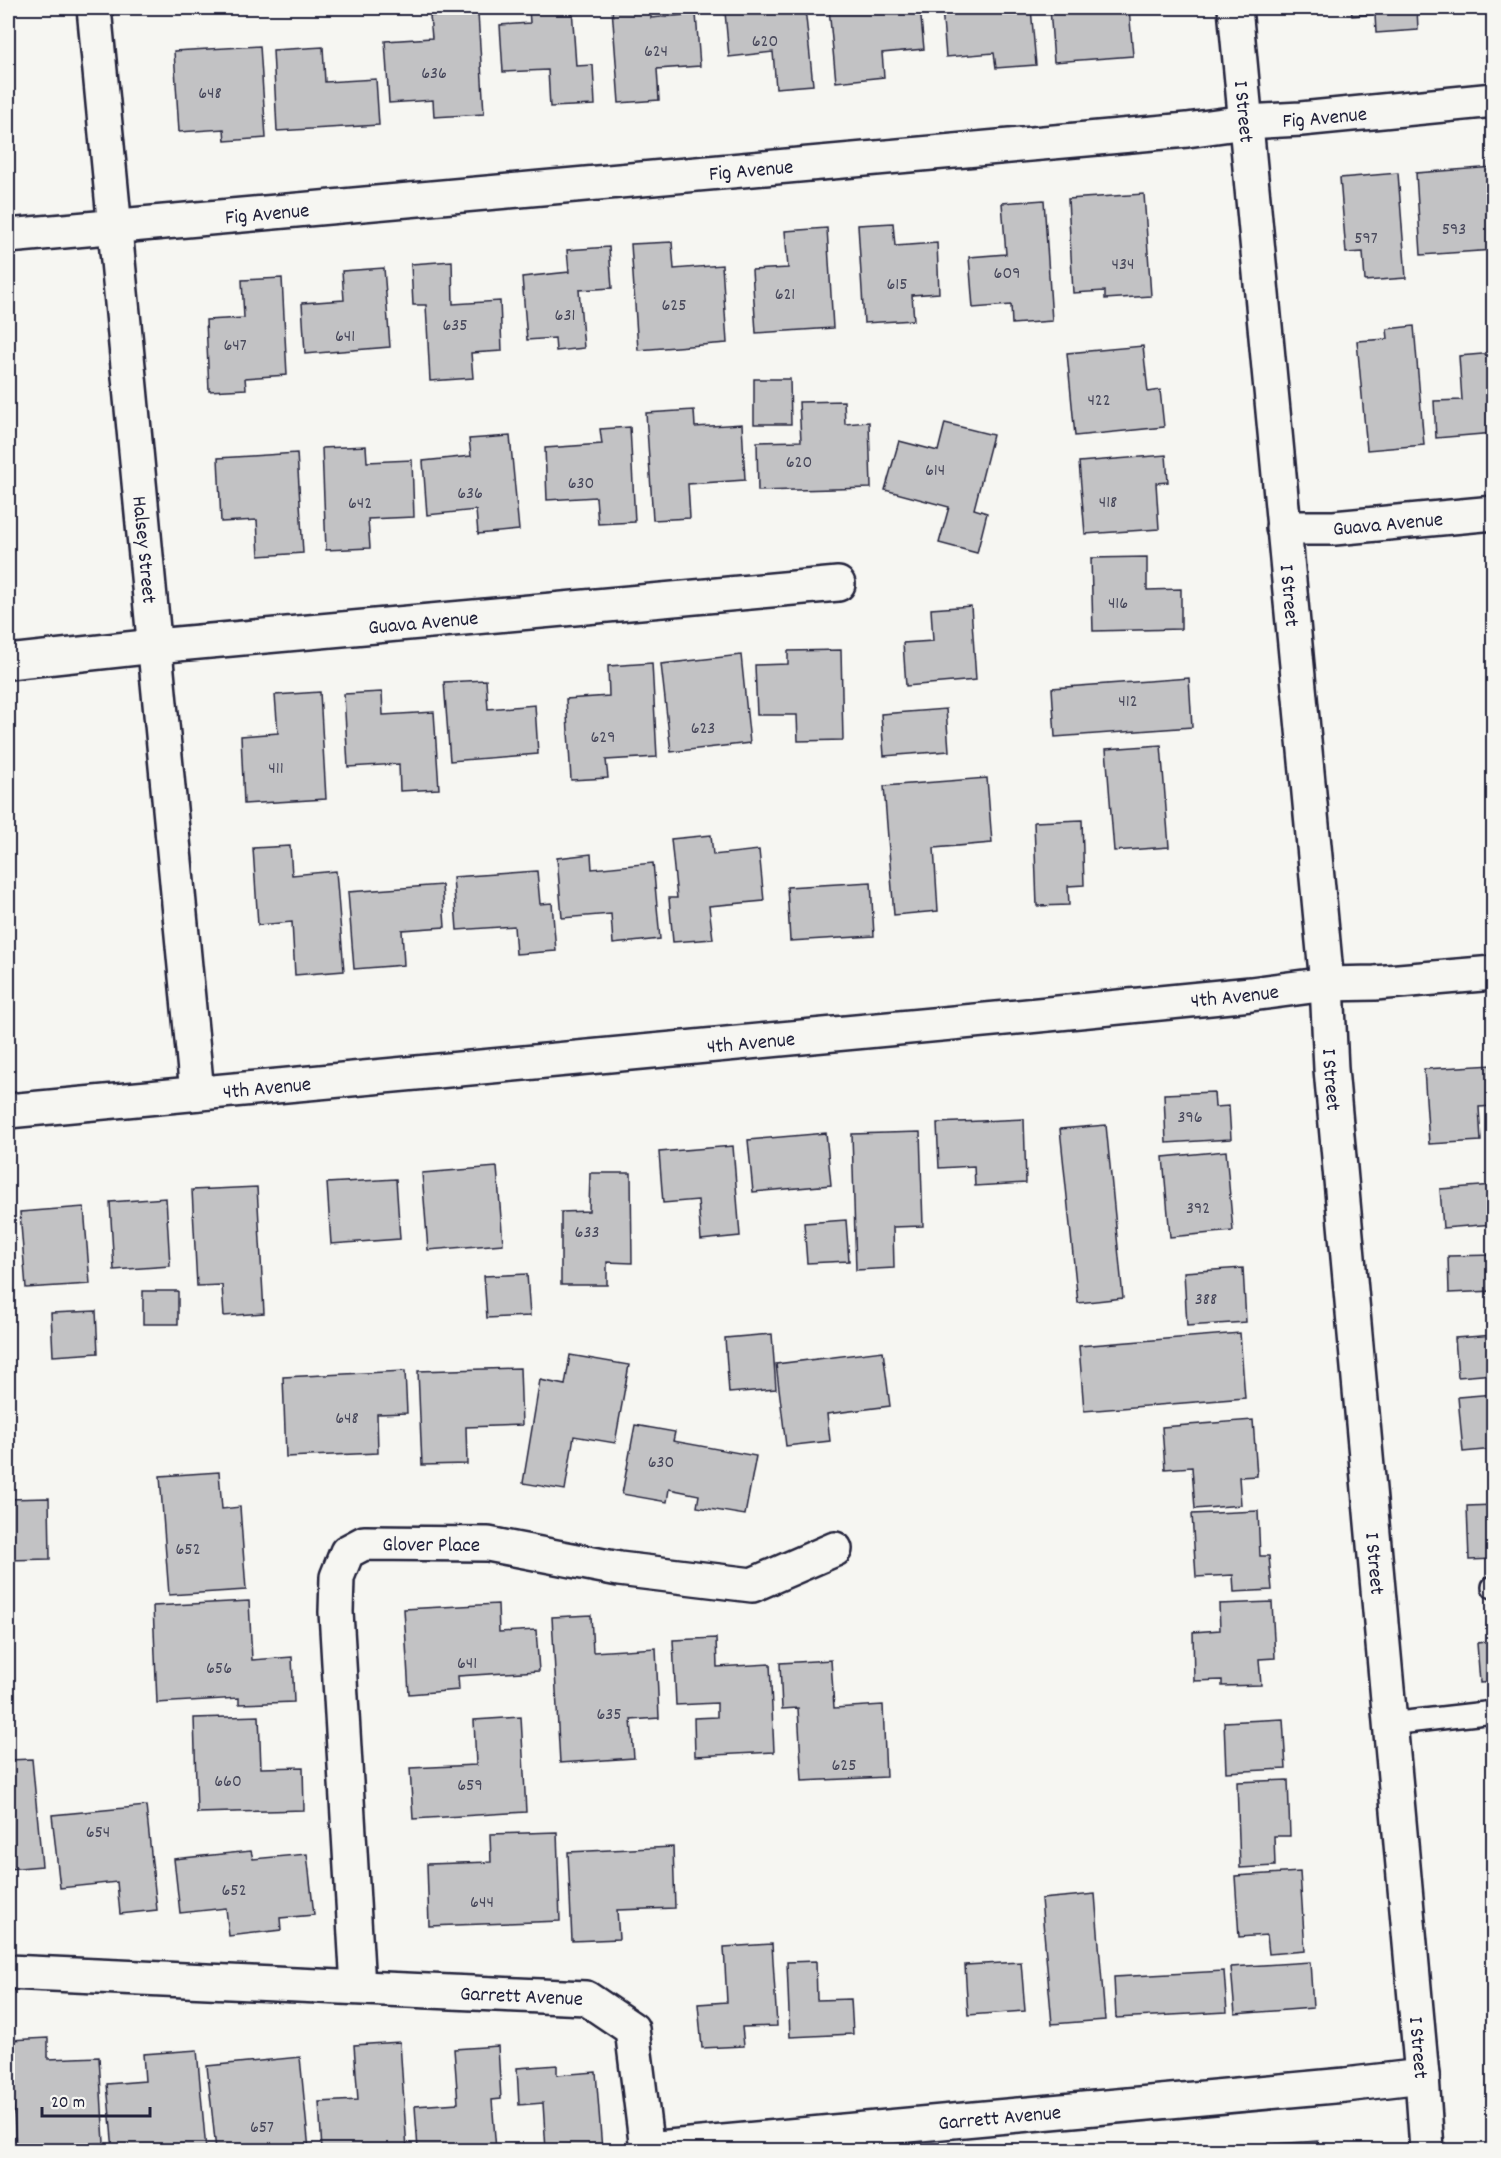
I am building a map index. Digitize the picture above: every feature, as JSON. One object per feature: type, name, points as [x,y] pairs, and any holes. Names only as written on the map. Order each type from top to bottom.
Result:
[{"type":"street","name":"Halsey Street","points":[[94,8],[197,1093]]},
{"type":"street","name":"I Street","points":[[1235,8],[1327,984],[1331,1061],[1427,2151]]},
{"type":"street","name":"Fig Avenue","points":[[8,236],[1494,100]]},
{"type":"street","name":"Guava Avenue","points":[[1283,528],[1334,528],[1494,513]]},
{"type":"street","name":"Guava Avenue","points":[[8,662],[155,646],[838,584]]},
{"type":"street","name":"4th Avenue","points":[[8,1111],[1028,1016],[1251,994],[1327,984],[1376,983],[1494,973]]},
{"type":"street","name":"Glover Place","points":[[358,1987],[336,1612],[337,1577],[347,1552],[364,1543],[488,1544],[619,1569],[752,1585],[834,1549]]},
{"type":"street","name":"Garrett Avenue","points":[[8,1972],[586,1998],[632,2029],[647,2150],[1422,2076]]},
{"type":"lane","points":[[1389,1724],[1494,1712]]},
{"type":"building","points":[[529,8],[572,8],[576,66],[593,65],[595,105],[550,107],[548,70],[503,72],[500,25],[530,23]]},
{"type":"building","points":[[612,8],[650,8],[651,18],[696,14],[700,66],[657,69],[659,100],[619,103]]},
{"type":"building","points":[[805,8],[813,85],[776,88],[773,52],[729,57],[725,12]]},
{"type":"building","points":[[829,8],[920,8],[924,49],[882,53],[884,77],[836,82]]},
{"type":"building","points":[[942,8],[1031,8],[1036,65],[996,68],[994,53],[946,57]]},
{"type":"building","points":[[1050,8],[1129,8],[1133,56],[1054,62]]},
{"type":"building","points":[[1351,8],[1417,8],[1418,30],[1376,33],[1375,14],[1352,16]]},
{"type":"building","points":[[478,13],[484,114],[434,117],[433,100],[389,103],[385,41],[432,38],[430,16]]},
{"type":"building","points":[[260,46],[266,138],[225,141],[224,129],[179,132],[174,51]]},
{"type":"building","points":[[323,47],[325,82],[376,79],[379,125],[277,131],[273,50]]},
{"type":"building","points":[[1494,167],[1494,250],[1421,255],[1416,173]]},
{"type":"building","points":[[1398,173],[1406,278],[1365,281],[1363,252],[1346,253],[1340,178]]},
{"type":"building","points":[[1144,194],[1151,296],[1105,299],[1105,291],[1073,293],[1068,199]]},
{"type":"building","points":[[1044,200],[1052,321],[1012,324],[1011,305],[973,308],[969,257],[1006,254],[1002,203]]},
{"type":"building","points":[[893,223],[895,246],[937,243],[939,293],[912,295],[914,320],[864,323],[858,225]]},
{"type":"building","points":[[827,228],[833,328],[756,333],[752,270],[788,268],[785,231]]},
{"type":"building","points":[[672,242],[674,269],[722,265],[727,343],[638,350],[631,244]]},
{"type":"building","points":[[609,247],[612,288],[579,290],[584,348],[556,351],[555,338],[527,340],[522,277],[569,272],[567,250]]},
{"type":"building","points":[[452,261],[453,304],[500,301],[502,351],[471,353],[473,378],[430,381],[426,305],[413,305],[411,264]]},
{"type":"building","points":[[384,268],[390,347],[305,354],[302,303],[344,300],[342,271]]},
{"type":"building","points":[[282,278],[287,375],[245,378],[246,389],[209,391],[206,320],[244,318],[242,280]]},
{"type":"building","points":[[1414,326],[1424,445],[1367,450],[1357,341],[1388,339],[1387,329]]},
{"type":"building","points":[[1143,346],[1148,392],[1160,390],[1164,427],[1075,436],[1067,353]]},
{"type":"building","points":[[1494,353],[1494,433],[1436,438],[1434,401],[1462,400],[1459,356]]},
{"type":"building","points":[[754,379],[790,379],[791,424],[754,424]]},
{"type":"building","points":[[844,401],[845,424],[869,422],[871,488],[758,491],[757,442],[801,441],[799,402]]},
{"type":"building","points":[[694,410],[695,427],[742,424],[745,480],[688,484],[690,518],[653,520],[646,413]]},
{"type":"building","points":[[945,423],[993,435],[974,509],[987,513],[977,553],[939,543],[949,507],[885,490],[899,441],[938,451]]},
{"type":"building","points":[[630,427],[635,522],[598,524],[596,497],[547,500],[545,448],[602,444],[600,429]]},
{"type":"building","points":[[510,436],[519,530],[478,534],[476,510],[427,515],[423,461],[471,456],[469,439]]},
{"type":"building","points":[[366,446],[367,462],[412,460],[414,517],[368,519],[370,548],[326,550],[322,448]]},
{"type":"building","points":[[297,453],[303,553],[259,556],[257,520],[221,522],[218,458]]},
{"type":"building","points":[[1166,455],[1168,482],[1156,483],[1159,529],[1085,534],[1079,462]]},
{"type":"building","points":[[1147,557],[1147,590],[1181,589],[1181,629],[1093,631],[1091,558]]},
{"type":"building","points":[[971,606],[976,680],[906,686],[903,643],[933,641],[931,609]]},
{"type":"building","points":[[841,650],[843,740],[798,741],[797,715],[757,715],[755,665],[788,664],[788,651]]},
{"type":"building","points":[[741,655],[750,743],[671,752],[661,664]]},
{"type":"building","points":[[652,663],[657,757],[606,760],[608,778],[571,780],[566,699],[609,696],[608,666]]},
{"type":"building","points":[[1189,678],[1192,727],[1055,737],[1052,688]]},
{"type":"building","points":[[486,680],[488,709],[535,705],[538,754],[450,761],[444,682]]},
{"type":"building","points":[[320,692],[326,799],[244,804],[241,736],[278,733],[275,695]]},
{"type":"building","points":[[382,692],[383,715],[434,712],[439,789],[400,791],[399,764],[348,767],[344,694]]},
{"type":"building","points":[[946,709],[949,751],[884,756],[881,714]]},
{"type":"building","points":[[1161,745],[1169,847],[1114,851],[1106,749]]},
{"type":"building","points":[[987,778],[992,843],[934,848],[938,911],[894,915],[884,786]]},
{"type":"building","points":[[1082,820],[1084,885],[1068,886],[1069,905],[1037,906],[1034,822]]},
{"type":"building","points":[[711,835],[713,855],[759,850],[764,901],[709,906],[713,939],[673,942],[669,898],[677,898],[671,839]]},
{"type":"building","points":[[290,846],[292,875],[336,871],[344,971],[295,975],[292,922],[258,925],[253,848]]},
{"type":"building","points":[[591,854],[592,869],[653,863],[660,939],[613,944],[611,914],[562,918],[557,858]]},
{"type":"building","points":[[537,871],[540,904],[552,903],[556,951],[516,954],[514,926],[457,930],[453,877]]},
{"type":"building","points":[[871,882],[874,936],[790,941],[787,887]]},
{"type":"building","points":[[442,885],[445,927],[402,930],[404,965],[354,969],[348,892]]},
{"type":"building","points":[[1494,1065],[1494,1106],[1479,1107],[1481,1141],[1429,1144],[1424,1069]]},
{"type":"building","points":[[1214,1092],[1215,1107],[1229,1106],[1231,1139],[1166,1143],[1164,1094]]},
{"type":"building","points":[[1024,1119],[1026,1183],[975,1186],[974,1166],[939,1168],[937,1123]]},
{"type":"building","points":[[1106,1125],[1123,1298],[1078,1303],[1060,1129]]},
{"type":"building","points":[[920,1132],[923,1226],[893,1227],[894,1268],[856,1270],[852,1134]]},
{"type":"building","points":[[826,1133],[831,1185],[753,1192],[748,1140]]},
{"type":"building","points":[[733,1146],[740,1236],[701,1240],[698,1200],[663,1203],[659,1152]]},
{"type":"building","points":[[1226,1151],[1233,1231],[1170,1237],[1163,1157]]},
{"type":"building","points":[[497,1167],[503,1244],[428,1250],[422,1173]]},
{"type":"building","points":[[590,1173],[631,1173],[632,1263],[607,1262],[607,1285],[561,1285],[561,1212],[589,1211]]},
{"type":"building","points":[[396,1179],[400,1239],[331,1244],[327,1183]]},
{"type":"building","points":[[1494,1185],[1494,1224],[1443,1228],[1440,1189]]},
{"type":"building","points":[[257,1187],[264,1313],[224,1316],[222,1285],[197,1286],[192,1190]]},
{"type":"building","points":[[166,1198],[170,1266],[114,1270],[110,1202]]},
{"type":"building","points":[[84,1207],[90,1284],[26,1288],[20,1212]]},
{"type":"building","points":[[846,1220],[849,1261],[807,1263],[804,1223]]},
{"type":"building","points":[[1494,1255],[1494,1291],[1449,1293],[1448,1256]]},
{"type":"building","points":[[1243,1268],[1246,1322],[1187,1326],[1184,1272]]},
{"type":"building","points":[[527,1274],[530,1316],[487,1318],[484,1276]]},
{"type":"building","points":[[143,1291],[178,1291],[178,1324],[143,1324]]},
{"type":"building","points":[[96,1311],[98,1353],[53,1356],[51,1313]]},
{"type":"building","points":[[1240,1333],[1245,1398],[1084,1411],[1079,1346]]},
{"type":"building","points":[[772,1334],[776,1389],[729,1393],[725,1338]]},
{"type":"building","points":[[1494,1335],[1494,1374],[1458,1377],[1455,1338]]},
{"type":"building","points":[[883,1351],[890,1406],[827,1414],[830,1441],[786,1446],[776,1364]]},
{"type":"building","points":[[570,1355],[629,1365],[615,1443],[574,1436],[565,1490],[523,1483],[540,1380],[565,1385]]},
{"type":"building","points":[[520,1368],[522,1425],[466,1427],[467,1464],[422,1465],[418,1371]]},
{"type":"building","points":[[405,1371],[407,1413],[377,1414],[378,1453],[286,1457],[283,1377]]},
{"type":"building","points":[[1494,1394],[1494,1449],[1463,1452],[1458,1397]]},
{"type":"building","points":[[1253,1420],[1257,1476],[1239,1477],[1241,1505],[1195,1509],[1192,1467],[1165,1469],[1162,1427]]},
{"type":"building","points":[[635,1425],[675,1432],[673,1441],[756,1456],[745,1515],[697,1507],[699,1495],[669,1489],[667,1502],[622,1494]]},
{"type":"building","points":[[219,1472],[222,1509],[240,1507],[246,1590],[169,1595],[160,1476]]},
{"type":"building","points":[[49,1498],[50,1559],[8,1560],[8,1499]]},
{"type":"building","points":[[1494,1505],[1494,1559],[1469,1560],[1467,1506]]},
{"type":"building","points":[[1258,1511],[1260,1556],[1269,1556],[1272,1590],[1234,1592],[1233,1575],[1196,1577],[1192,1514]]},
{"type":"building","points":[[249,1601],[252,1660],[292,1657],[294,1702],[239,1704],[239,1698],[157,1703],[153,1606]]},
{"type":"building","points":[[1272,1602],[1275,1658],[1259,1659],[1261,1685],[1222,1686],[1222,1680],[1194,1681],[1193,1632],[1220,1630],[1219,1604]]},
{"type":"building","points":[[498,1604],[499,1632],[536,1630],[539,1671],[458,1676],[459,1690],[409,1694],[404,1609]]},
{"type":"building","points":[[591,1615],[593,1652],[656,1648],[659,1718],[631,1720],[634,1758],[560,1763],[552,1617]]},
{"type":"building","points":[[716,1638],[717,1667],[770,1664],[774,1752],[695,1756],[694,1718],[717,1717],[717,1703],[676,1705],[673,1640]]},
{"type":"building","points":[[1494,1641],[1494,1682],[1480,1683],[1477,1643]]},
{"type":"building","points":[[831,1660],[834,1708],[883,1705],[886,1777],[802,1781],[798,1708],[782,1709],[780,1663]]},
{"type":"building","points":[[259,1716],[261,1768],[303,1767],[304,1810],[197,1813],[194,1718]]},
{"type":"building","points":[[521,1717],[526,1812],[413,1819],[410,1768],[476,1765],[474,1720]]},
{"type":"building","points":[[1283,1719],[1286,1769],[1226,1772],[1224,1722]]},
{"type":"building","points":[[1494,1727],[1494,1775],[1493,1775],[1489,1728]]},
{"type":"building","points":[[32,1759],[42,1866],[8,1869],[8,1760]]},
{"type":"building","points":[[1288,1780],[1290,1836],[1274,1836],[1275,1866],[1240,1868],[1237,1782]]},
{"type":"building","points":[[146,1806],[157,1910],[120,1914],[117,1882],[60,1888],[52,1815]]},
{"type":"building","points":[[557,1832],[560,1921],[429,1926],[427,1864],[491,1862],[490,1834]]},
{"type":"building","points":[[673,1847],[675,1908],[617,1910],[619,1939],[572,1941],[568,1852]]},
{"type":"building","points":[[251,1851],[253,1859],[307,1854],[314,1915],[280,1918],[281,1930],[229,1936],[226,1908],[180,1913],[174,1859]]},
{"type":"building","points":[[1300,1872],[1305,1951],[1269,1954],[1267,1935],[1239,1937],[1235,1876]]},
{"type":"building","points":[[1095,1894],[1105,2020],[1052,2024],[1041,1899]]},
{"type":"building","points":[[772,1944],[777,2026],[742,2027],[744,2046],[702,2048],[698,2004],[727,2002],[724,1947]]},
{"type":"building","points":[[816,1961],[817,2000],[851,1999],[853,2034],[790,2037],[787,1962]]},
{"type":"building","points":[[1021,1962],[1025,2011],[968,2015],[965,1965]]},
{"type":"building","points":[[1310,1962],[1313,2008],[1235,2014],[1231,1967]]},
{"type":"building","points":[[1224,1971],[1227,2012],[1116,2018],[1114,1977]]},
{"type":"building","points":[[48,2038],[48,2059],[99,2057],[104,2143],[16,2148],[10,2040]]},
{"type":"building","points":[[400,2042],[407,2150],[322,2150],[319,2102],[358,2100],[354,2045]]},
{"type":"building","points":[[498,2046],[501,2099],[492,2100],[496,2150],[418,2150],[415,2106],[458,2103],[454,2049]]},
{"type":"building","points":[[197,2050],[206,2150],[113,2150],[107,2084],[145,2081],[143,2054]]},
{"type":"building","points":[[300,2057],[309,2150],[216,2150],[207,2066]]},
{"type":"building","points":[[557,2065],[557,2075],[596,2072],[602,2150],[546,2150],[543,2103],[519,2105],[517,2068]]},
{"type":"building","points":[[1318,2141],[1318,2150],[1276,2150],[1275,2144]]}]
